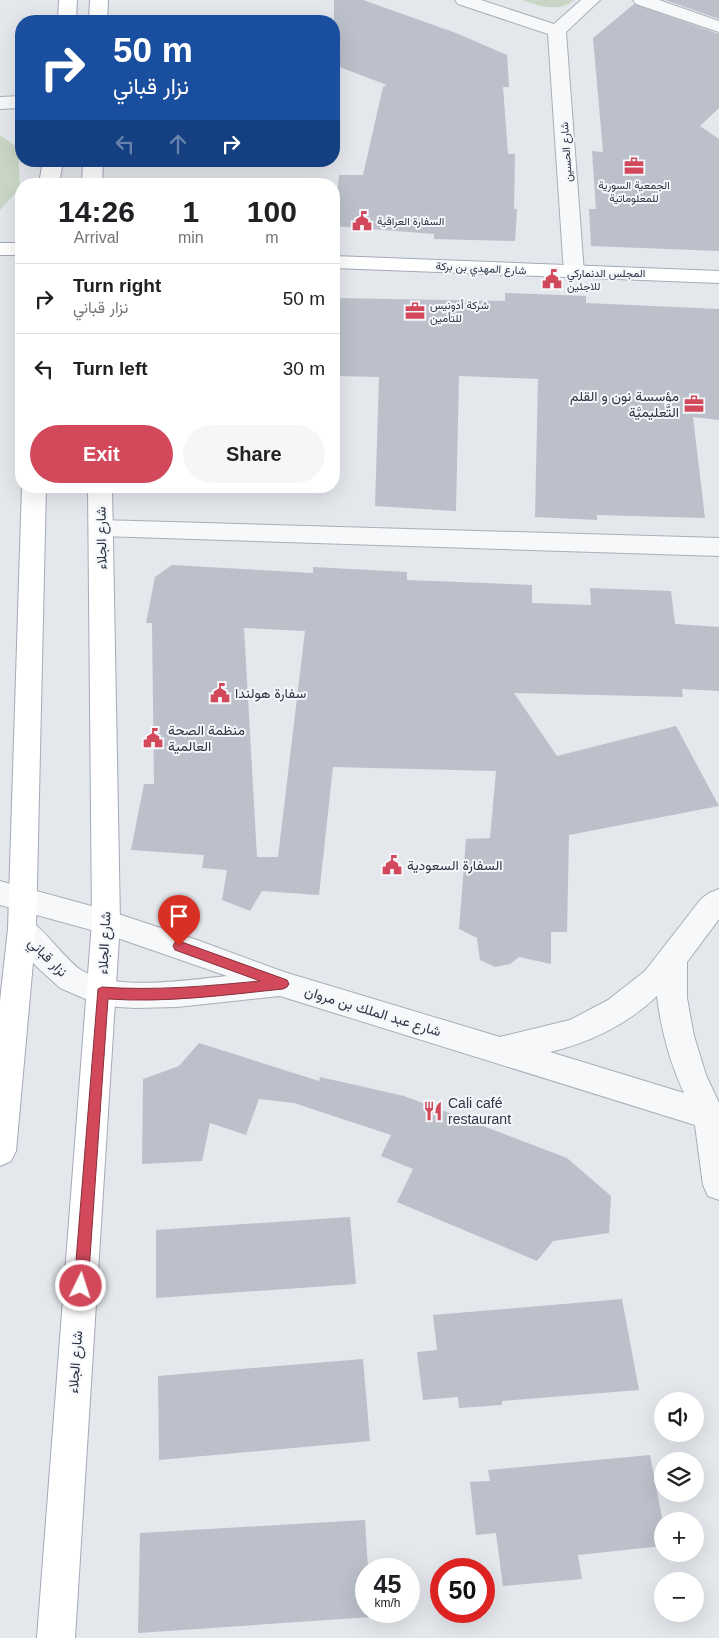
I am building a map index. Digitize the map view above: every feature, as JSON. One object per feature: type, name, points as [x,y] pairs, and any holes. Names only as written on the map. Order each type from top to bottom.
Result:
[{"type":"main road","points":[[67,15],[68,0]]},
{"type":"main road","points":[[98,15],[99,0]]},
{"type":"main road","points":[[0,249],[15,249]]},
{"type":"main road","name":"شارع المهدي بن بركة","points":[[340,262],[719,277]]},
{"type":"main road","points":[[0,1151],[22,929],[11,896],[34,493]]},
{"type":"main road","name":"شارع الجلاء","points":[[56,1638],[106,922],[100,493]]},
{"type":"street","points":[[464,0],[557,31],[591,0]]},
{"type":"street","points":[[642,0],[719,27]]},
{"type":"street","name":"شارع الحسين","points":[[557,31],[574,272]]},
{"type":"street","points":[[0,103],[15,102]]},
{"type":"street","points":[[0,116],[15,116]]},
{"type":"street","points":[[102,528],[719,548]]},
{"type":"street","name":"شارع عبد الملك بن مروان","points":[[11,896],[106,922],[197,952],[283,984],[714,1116]]},
{"type":"street","points":[[500,1049],[538,1044],[573,1033],[605,1019],[631,1002],[654,982],[672,960],[690,932],[719,901]]},
{"type":"street","name":"نزار قباني","points":[[22,929],[46,957],[70,979],[102,993],[135,995],[177,994],[283,984]]},
{"type":"street","points":[[672,960],[672,998],[679,1036],[691,1075],[714,1116],[719,1185]]},
{"type":"green space","points":[[522,0],[574,0],[562,6],[549,7]]},
{"type":"green space","points":[[0,135],[15,146],[15,167],[19,167],[20,178],[15,178],[15,194],[0,210]]},
{"type":"building","points":[[334,0],[363,0],[456,33],[507,55],[509,87],[503,87],[508,154],[515,154],[514,209],[517,209],[515,241],[434,239],[434,234],[340,226],[339,175],[363,175],[383,87],[387,85],[340,67],[340,15],[334,15]]},
{"type":"building","points":[[665,0],[719,0],[719,19]]},
{"type":"building","points":[[634,4],[719,34],[719,108],[700,126],[719,139],[719,251],[591,246],[589,209],[596,209],[592,151],[603,152],[593,38]]},
{"type":"building","points":[[505,293],[586,296],[586,303],[719,309],[719,420],[693,417],[705,518],[597,515],[597,520],[535,517],[538,379],[459,376],[456,511],[375,506],[379,377],[340,376],[340,298],[505,301]]},
{"type":"building","points":[[172,565],[313,573],[313,567],[407,572],[407,580],[532,585],[532,603],[591,605],[590,588],[671,591],[675,624],[719,627],[719,691],[682,689],[683,697],[514,693],[557,756],[676,726],[719,806],[569,835],[567,932],[551,932],[551,964],[519,957],[510,964],[495,967],[480,960],[477,938],[459,929],[466,839],[490,838],[496,771],[333,767],[319,895],[262,891],[250,911],[222,900],[227,870],[202,868],[204,855],[131,850],[144,784],[154,784],[152,623],[146,623],[155,577]],"holes":[[[244,628],[305,631],[278,857],[257,857]]]},
{"type":"building","points":[[199,1043],[319,1081],[320,1077],[404,1096],[567,1158],[611,1196],[609,1233],[553,1241],[537,1261],[397,1202],[413,1169],[381,1156],[391,1135],[294,1103],[259,1099],[246,1135],[210,1123],[202,1161],[142,1164],[143,1079],[179,1066]]},
{"type":"building","points":[[350,1217],[356,1284],[156,1298],[156,1230]]},
{"type":"building","points":[[622,1299],[639,1390],[502,1401],[502,1405],[459,1408],[458,1397],[423,1400],[417,1352],[437,1350],[433,1315]]},
{"type":"building","points":[[363,1359],[370,1441],[159,1460],[158,1376]]},
{"type":"building","points":[[650,1455],[654,1476],[654,1502],[659,1502],[661,1512],[654,1512],[654,1547],[578,1555],[582,1579],[503,1586],[496,1533],[476,1535],[470,1482],[490,1481],[488,1470]]},
{"type":"building","points":[[365,1520],[367,1558],[355,1558],[355,1618],[138,1633],[140,1533]]},
{"type":"place","name":"الجمعية السورية للمعلوماتية","points":[[634,166]]},
{"type":"place","name":"السفارة العراقية","points":[[362,221]]},
{"type":"place","name":"المجلس الدنماركي للاجئين","points":[[552,279]]},
{"type":"place","name":"شركة أدونيس للتأمين","points":[[415,311]]},
{"type":"place","name":"مؤسسة نون و القلم التَّعليميَّة","points":[[694,404]]},
{"type":"place","name":"سفارة هولندا","points":[[220,693]]},
{"type":"place","name":"منظمة الصحة العالمية","points":[[153,738]]},
{"type":"place","name":"السفارة السعودية","points":[[392,865]]},
{"type":"place","name":"Cali café restaurant","points":[[433,1111]]},
{"type":"route","points":[[81,1286],[102,993],[135,995],[177,994],[283,984],[179,946]]}]
